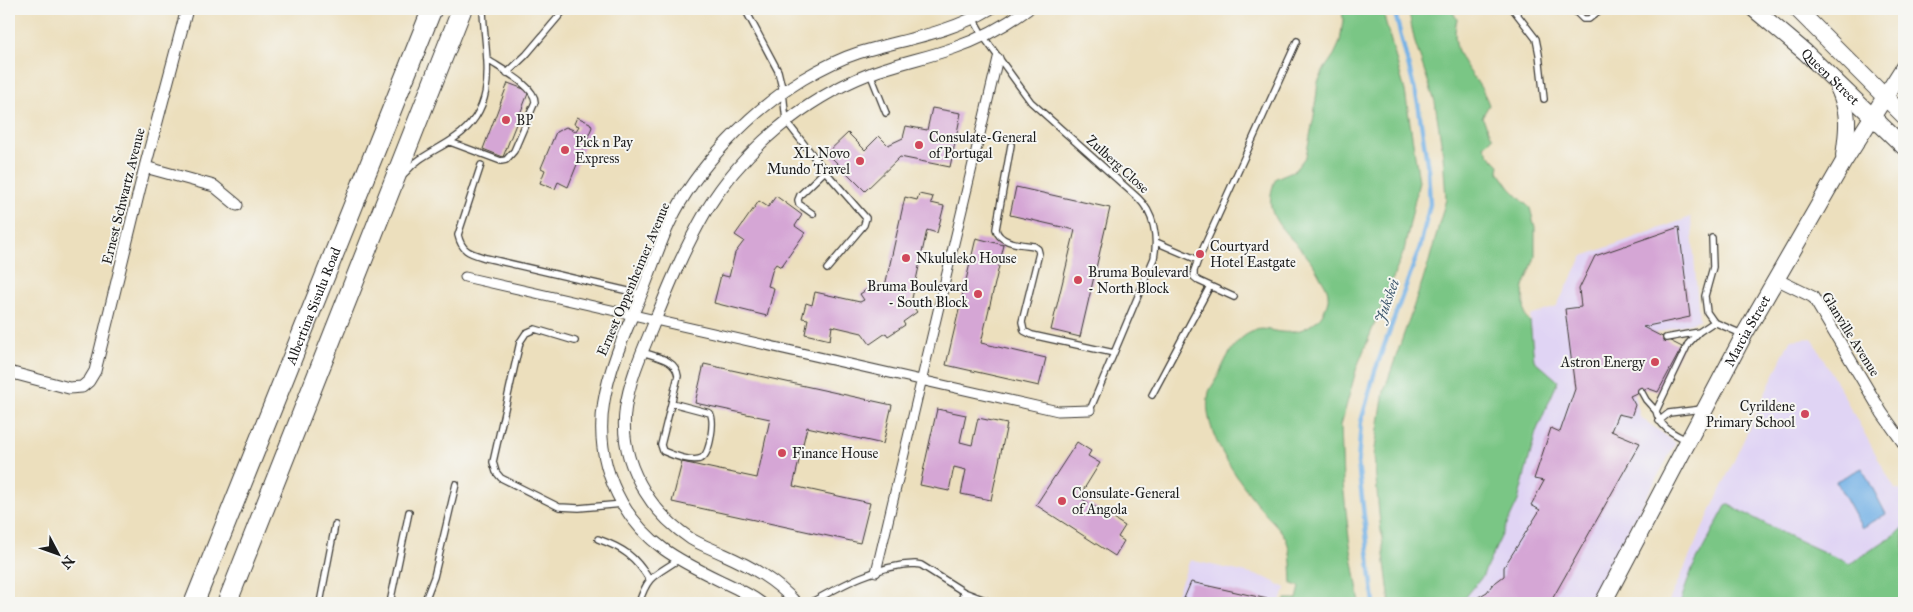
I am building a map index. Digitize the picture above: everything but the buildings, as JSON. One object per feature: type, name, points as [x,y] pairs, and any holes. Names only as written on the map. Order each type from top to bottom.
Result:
[{"type":"main road","name":"Albertina Sisulu Road","points":[[194,603],[432,9]]},
{"type":"main road","name":"Albertina Sisulu Road","points":[[227,603],[462,9]]},
{"type":"main road","name":"Queen Street","points":[[1754,9],[1805,52],[1904,147]]},
{"type":"main road","name":"Queen Street","points":[[1797,9],[1904,116]]},
{"type":"main road","name":"Marcia Street","points":[[1603,603],[1744,335],[1843,163],[1904,67]]},
{"type":"main road","points":[[1835,82],[1845,102],[1848,115],[1843,163]]},
{"type":"street","name":"Ernest Schwartz Avenue","points":[[9,372],[69,388],[82,387],[89,381],[95,371],[145,167],[187,9]]},
{"type":"street","name":"Ernest Oppenheimer Avenue","points":[[761,603],[750,595],[678,560],[659,548],[641,531],[623,504],[607,469],[602,444],[604,393],[632,314],[671,221],[686,195],[712,159],[736,133],[783,92],[834,63],[856,53],[932,34],[971,14],[990,9]]},
{"type":"street","points":[[796,603],[780,586],[758,571],[694,540],[679,530],[658,512],[645,493],[628,459],[624,431],[629,391],[642,352],[669,284],[691,239],[716,196],[751,152],[786,121],[819,100],[870,73],[954,48],[1006,25],[1028,9]]},
{"type":"street","points":[[876,572],[998,58]]},
{"type":"street","points":[[145,167],[214,186],[237,205]]},
{"type":"street","points":[[648,276],[669,284]]},
{"type":"street","points":[[465,277],[1058,411],[1090,410]]},
{"type":"street","name":"Glanville Avenue","points":[[1776,279],[1813,297],[1882,413],[1904,444]]},
{"type":"lane","points":[[389,192],[411,166],[450,142],[468,126],[482,104],[487,88],[488,60],[483,9]]},
{"type":"lane","points":[[507,73],[526,55],[565,9]]},
{"type":"lane","points":[[745,9],[778,71],[783,92],[786,121],[825,171],[864,214],[866,220],[827,268]]},
{"type":"lane","points":[[1513,9],[1536,39],[1540,54],[1544,99]]},
{"type":"lane","points":[[1573,9],[1580,17],[1589,19],[1601,9]]},
{"type":"lane","name":"Zulberg Close","points":[[971,14],[983,36],[1030,102],[1143,203],[1152,222],[1156,248],[1151,266],[1090,410]]},
{"type":"lane","points":[[1234,296],[1199,281],[1194,277],[1194,271],[1297,41]]},
{"type":"lane","points":[[450,142],[501,161],[510,157],[536,98],[529,87],[488,60]]},
{"type":"lane","points":[[870,73],[886,113]]},
{"type":"lane","points":[[1012,145],[996,229],[998,235],[1003,239],[1034,246],[1038,249],[1039,253],[1022,322],[1024,331],[1032,335],[1114,353]]},
{"type":"lane","points":[[480,165],[458,235],[460,246],[468,252],[486,258],[641,294]]},
{"type":"lane","points":[[813,214],[799,204],[798,200],[800,195],[825,171]]},
{"type":"lane","points":[[1712,238],[1712,267],[1705,296],[1707,312],[1714,322],[1744,335]]},
{"type":"lane","points":[[1156,242],[1198,260]]},
{"type":"lane","points":[[1152,395],[1210,286]]},
{"type":"lane","points":[[1656,411],[1688,344],[1699,332],[1714,322]]},
{"type":"lane","points":[[575,341],[535,329],[526,333],[520,342],[493,462],[496,472],[501,478],[559,506],[579,508],[623,504]]},
{"type":"lane","points":[[1666,338],[1699,332]]},
{"type":"lane","points":[[642,352],[672,362],[675,365],[678,376],[662,445],[663,451],[695,460],[702,458],[706,454],[713,424],[712,417],[710,414],[672,403]]},
{"type":"lane","points":[[1641,390],[1646,400],[1656,411],[1659,421],[1669,431],[1688,441]]},
{"type":"lane","points":[[1659,421],[1670,414],[1706,409]]},
{"type":"lane","points":[[424,603],[438,561],[456,484]]},
{"type":"lane","points":[[390,603],[409,512]]},
{"type":"lane","points":[[320,603],[335,524]]},
{"type":"lane","points":[[598,539],[617,546],[630,555],[649,579]]},
{"type":"lane","points":[[639,603],[644,587],[649,579],[678,560]]},
{"type":"lane","points":[[810,603],[838,588],[876,572],[904,565],[920,565],[964,592],[993,603]]},
{"type":"lane","points":[[960,603],[964,592]]},
{"type":"shaded area","points":[[1691,217],[1699,320],[1624,343],[1640,417],[1676,443],[1588,603],[1461,603],[1482,577],[1518,501],[1536,432],[1558,381],[1534,360],[1530,316],[1556,307],[1583,256]]},
{"type":"shaded area","name":"Cyrildene Primary School","points":[[1812,338],[1895,489],[1904,492],[1904,603],[1668,603],[1790,340]]},
{"type":"shaded area","points":[[1190,560],[1264,577],[1286,588],[1279,603],[1173,603]]},
{"type":"green space","points":[[1342,9],[1382,9],[1405,91],[1419,181],[1404,251],[1357,367],[1341,425],[1343,483],[1349,538],[1360,603],[1284,603],[1285,599],[1297,599],[1300,587],[1292,584],[1288,544],[1281,531],[1243,485],[1224,455],[1210,423],[1209,392],[1230,352],[1244,336],[1259,329],[1292,332],[1303,329],[1321,316],[1326,306],[1328,293],[1325,284],[1310,260],[1277,221],[1272,212],[1271,203],[1276,178],[1295,170],[1306,156],[1318,82],[1340,42],[1343,20]]},
{"type":"green space","points":[[1408,9],[1451,9],[1457,19],[1456,45],[1465,65],[1484,93],[1489,105],[1482,117],[1493,138],[1484,146],[1489,155],[1499,165],[1498,171],[1510,188],[1530,208],[1535,227],[1535,257],[1523,290],[1525,316],[1530,321],[1534,360],[1558,381],[1536,432],[1518,501],[1482,577],[1461,603],[1390,603],[1379,514],[1374,455],[1384,391],[1428,265],[1446,199],[1443,155],[1435,102],[1415,43]]},
{"type":"green space","points":[[1727,504],[1787,535],[1850,564],[1904,528],[1904,603],[1680,603],[1692,569]]},
{"type":"water","points":[[1862,468],[1886,514],[1862,528],[1836,481]]},
{"type":"waterway","name":"Jukskei","points":[[1374,603],[1358,463],[1361,422],[1375,371],[1420,247],[1430,204],[1428,169],[1418,103],[1394,9]]},
{"type":"place","name":"BP","points":[[506,120]]},
{"type":"place","name":"Consulate-General of Portugal","points":[[919,145]]},
{"type":"place","name":"Pick n Pay Express","points":[[565,150]]},
{"type":"place","name":"XL Novo Mundo Travel","points":[[860,161]]},
{"type":"place","name":"Courtyard Hotel Eastgate","points":[[1200,254]]},
{"type":"place","name":"Nkululeko House","points":[[906,258]]},
{"type":"place","name":"Bruma Boulevard - North Block","points":[[1078,280]]},
{"type":"place","name":"Bruma Boulevard - South Block","points":[[978,294]]},
{"type":"place","name":"Astron Energy","points":[[1655,362]]},
{"type":"place","name":"Cyrildene Primary School","points":[[1805,414]]},
{"type":"place","name":"Finance House","points":[[782,453]]},
{"type":"place","name":"Consulate-General of Angola","points":[[1062,501]]}]
